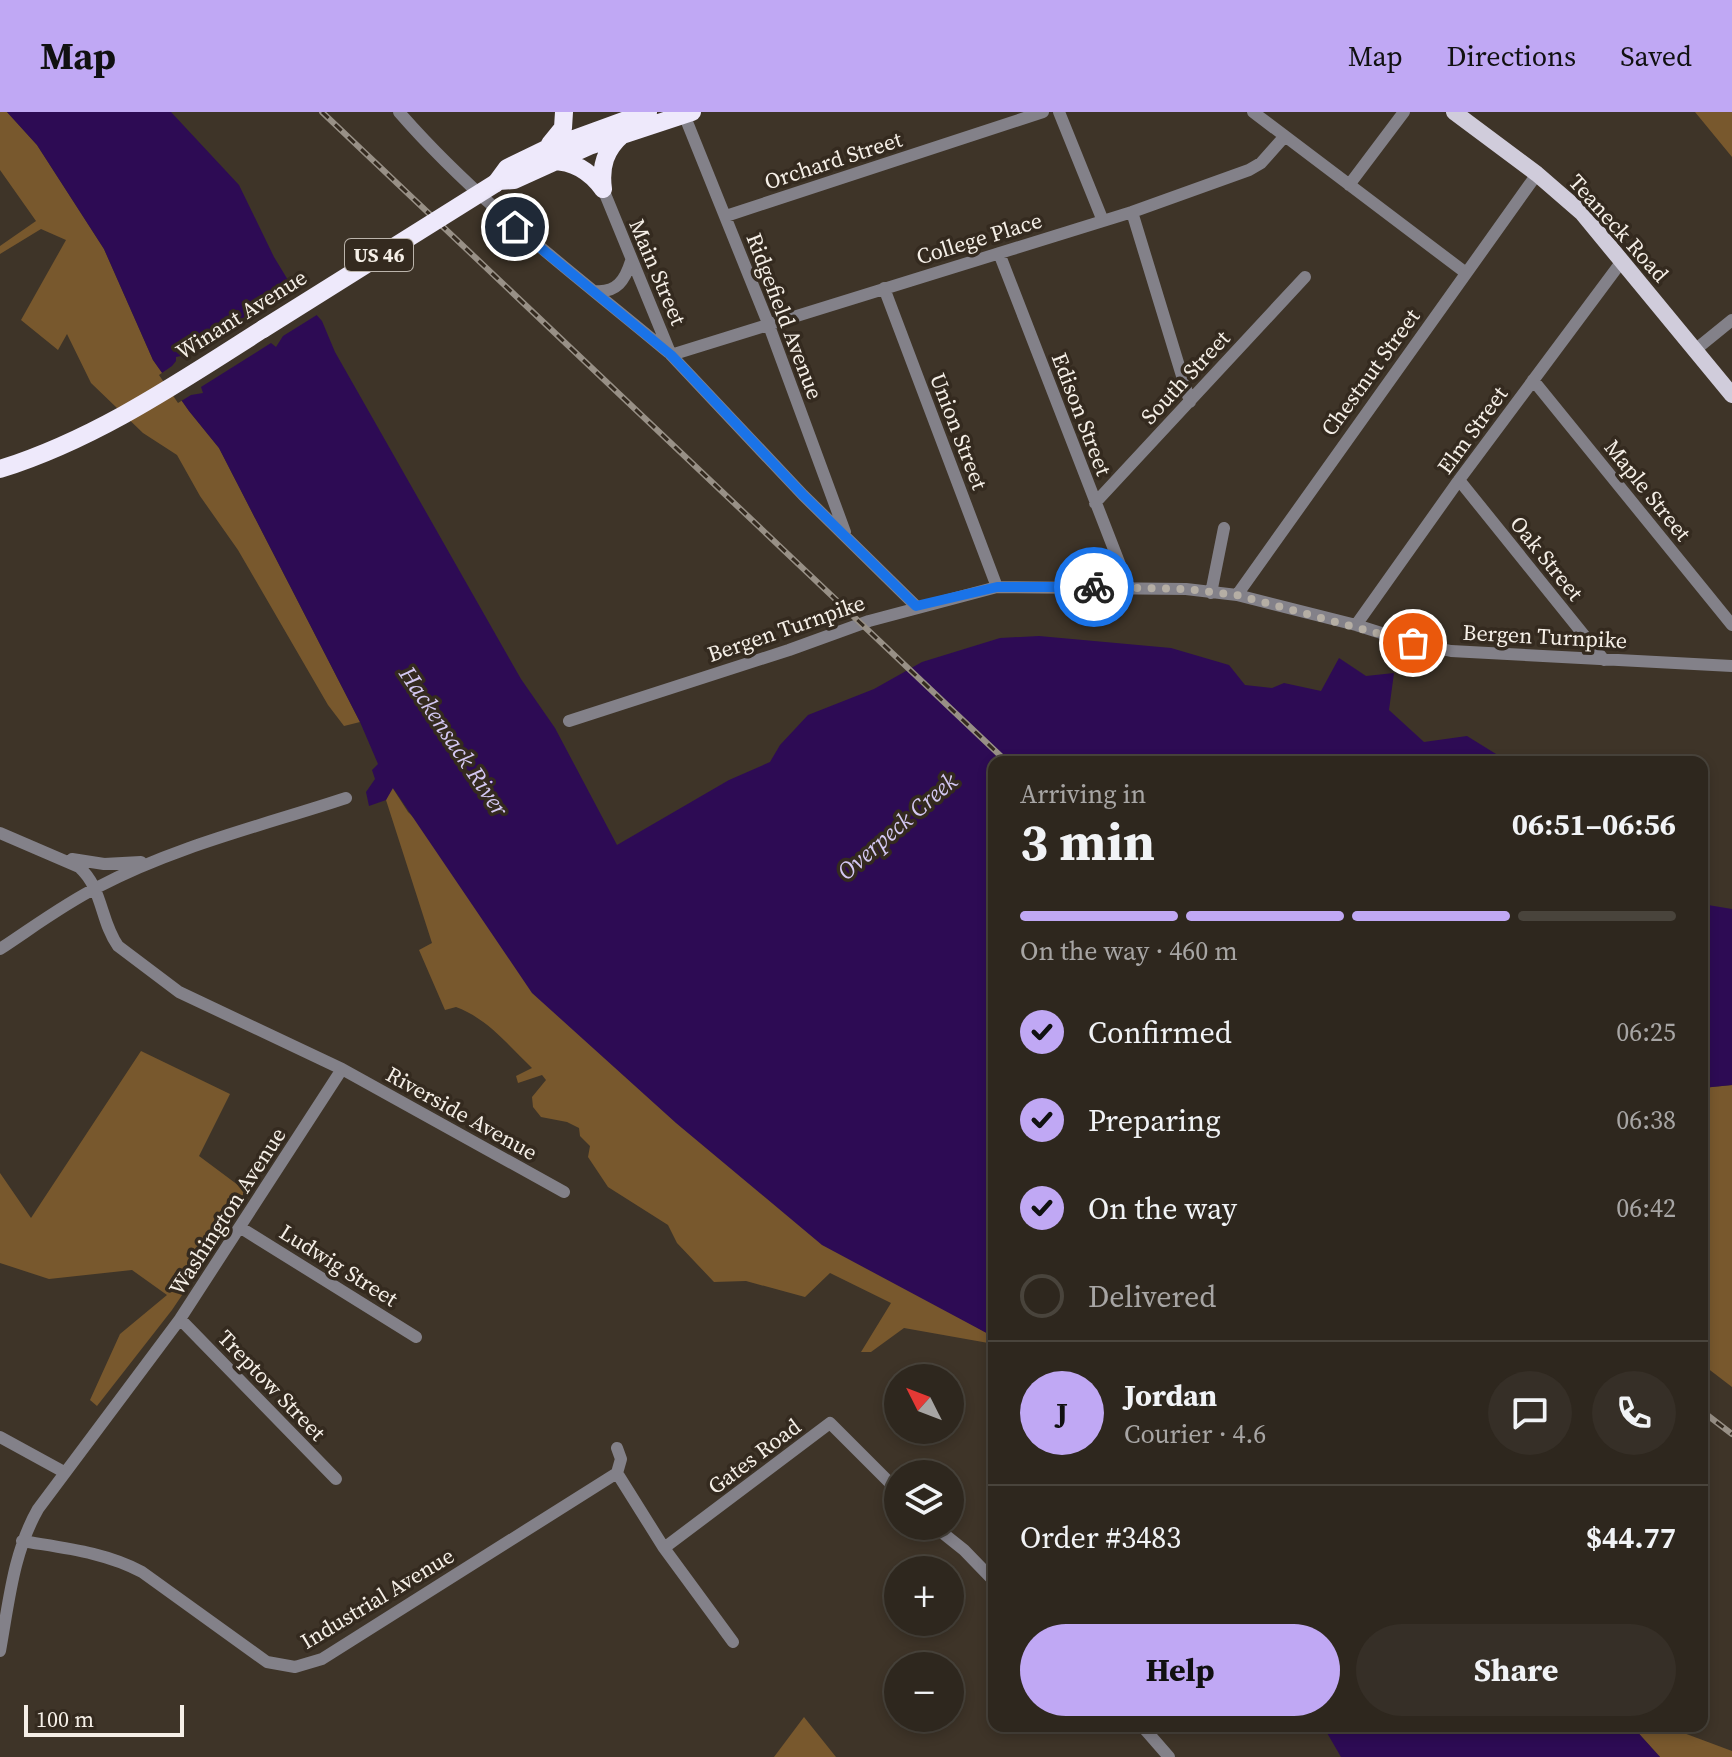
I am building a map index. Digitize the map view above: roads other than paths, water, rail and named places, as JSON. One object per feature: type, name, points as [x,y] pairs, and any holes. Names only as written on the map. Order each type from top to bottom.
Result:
[{"type":"highway","points":[[564,112],[562,131],[548,156],[584,170],[603,189]]},
{"type":"highway","points":[[575,112],[593,122],[618,128],[605,158],[603,189]]},
{"type":"highway","name":"Winant Avenue","points":[[0,469],[64,446],[134,410],[497,182],[514,180],[548,156],[618,128],[648,112]]},
{"type":"highway","name":"Winant Avenue","points":[[618,128],[686,113]]},
{"type":"main road","name":"Teaneck Road","points":[[1454,112],[1537,174],[1582,213],[1732,395]]},
{"type":"street","points":[[399,112],[496,212],[671,355]]},
{"type":"street","name":"Orchard Street","points":[[726,216],[1043,112]]},
{"type":"street","points":[[1059,112],[1103,221]]},
{"type":"street","points":[[1253,112],[1466,273]]},
{"type":"street","points":[[1349,185],[1404,112]]},
{"type":"street","name":"Ridgefield Avenue","points":[[686,113],[846,535]]},
{"type":"street","name":"College Place","points":[[671,355],[1132,212],[1249,170],[1261,163],[1285,136]]},
{"type":"street","name":"Chestnut Street","points":[[1237,595],[1537,174]]},
{"type":"street","name":"Main Street","points":[[603,189],[671,355],[803,495],[916,606]]},
{"type":"street","points":[[1132,212],[1190,402]]},
{"type":"street","name":"Edison Street","points":[[999,253],[1129,588]]},
{"type":"street","points":[[595,291],[606,292],[617,287],[625,279],[631,261]]},
{"type":"street","name":"Elm Street","points":[[1356,625],[1622,261]]},
{"type":"street","name":"South Street","points":[[1095,503],[1305,277]]},
{"type":"street","name":"Union Street","points":[[884,288],[997,587]]},
{"type":"street","points":[[1695,350],[1732,320]]},
{"type":"street","name":"Maple Street","points":[[1533,380],[1732,625]]},
{"type":"street","points":[[803,495],[817,482],[822,471]]},
{"type":"street","name":"Oak Street","points":[[1459,480],[1604,660]]},
{"type":"street","points":[[1211,593],[1224,528]]},
{"type":"street","name":"Bergen Turnpike","points":[[569,721],[916,606],[997,587],[1186,589],[1237,595],[1451,651],[1732,666]]},
{"type":"street","points":[[0,949],[95,888],[160,859],[346,798]]},
{"type":"street","points":[[0,833],[79,867],[89,876],[95,888],[111,937],[118,946],[179,992],[342,1069]]},
{"type":"street","points":[[57,856],[104,864],[160,859]]},
{"type":"street","name":"Riverside Avenue","points":[[342,1069],[564,1192]]},
{"type":"street","name":"Washington Avenue","points":[[0,1651],[22,1541],[38,1509],[180,1319],[342,1069]]},
{"type":"street","name":"Ludwig Street","points":[[241,1228],[416,1337]]},
{"type":"street","name":"Treptow Street","points":[[180,1319],[336,1479]]},
{"type":"street","name":"Gates Road","points":[[664,1548],[830,1423],[884,1477]]},
{"type":"street","points":[[0,1437],[64,1472]]},
{"type":"street","points":[[617,1448],[621,1459],[617,1473],[664,1548],[733,1642]]},
{"type":"street","name":"Industrial Avenue","points":[[22,1541],[95,1554],[127,1564],[255,1656],[281,1666],[295,1667],[322,1659],[617,1473]]},
{"type":"street","points":[[952,1540],[988,1575]]},
{"type":"street","points":[[1147,1732],[1169,1757]]},
{"type":"water","points":[[7,112],[171,112],[239,185],[274,257],[294,290],[322,321],[335,352],[521,679],[555,728],[617,845],[729,780],[770,762],[780,745],[808,715],[874,689],[922,662],[1000,638],[1039,636],[1171,648],[1229,665],[1245,685],[1272,688],[1284,683],[1321,691],[1339,658],[1366,676],[1394,673],[1389,710],[1424,742],[1467,736],[1499,756],[988,756],[988,1334],[822,1245],[676,1123],[532,993],[393,788],[386,800],[369,806],[366,792],[375,779],[372,770],[378,764],[360,722],[219,448],[153,360],[104,249],[37,145]]},
{"type":"water","points":[[1708,905],[1732,909],[1732,1085],[1708,1087]]},
{"type":"water","points":[[1326,1732],[1637,1732],[1660,1757],[1341,1757]]},
{"type":"railway","points":[[322,112],[1001,756]]},
{"type":"railway","points":[[1708,1416],[1732,1434]]},
{"type":"water label","name":"Hackensack River","points":[[454,741]]},
{"type":"water label","name":"Overpeck Creek","points":[[897,826]]}]
